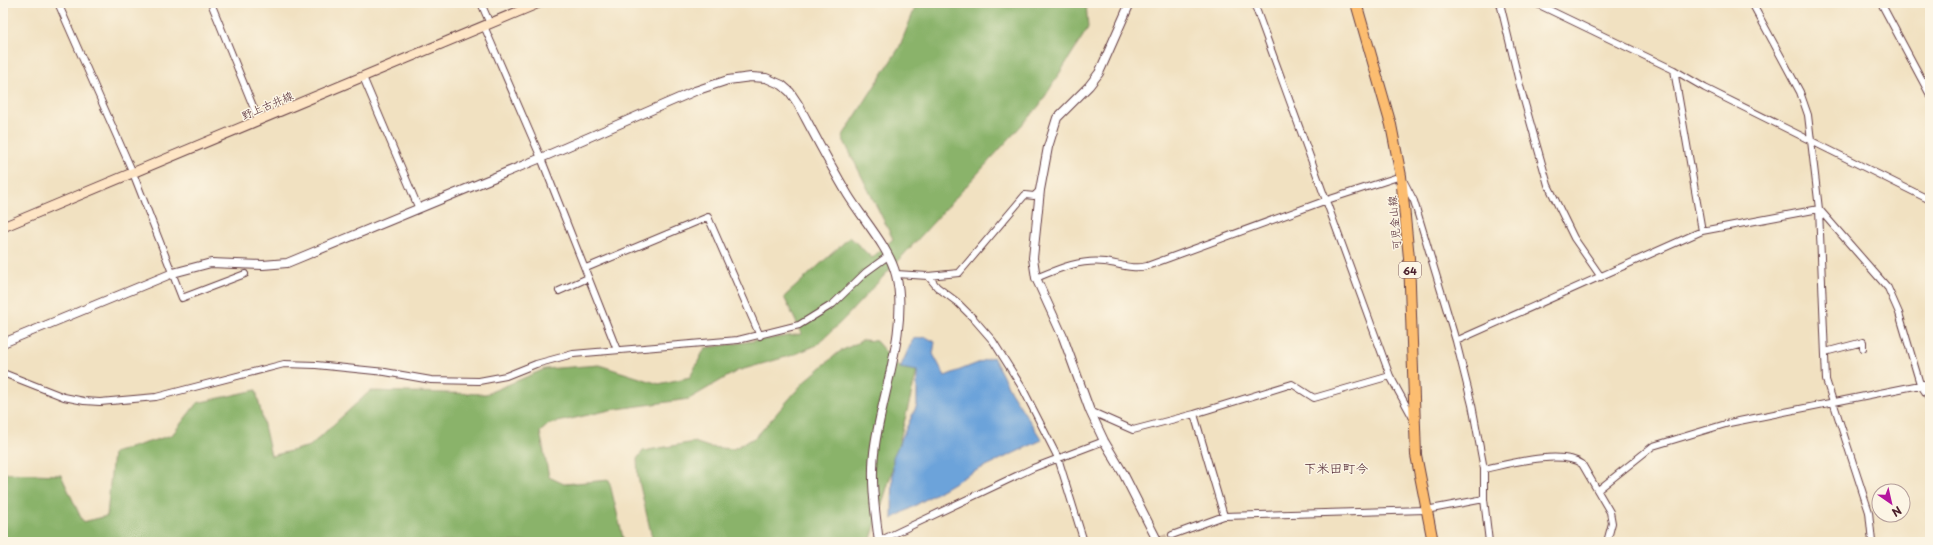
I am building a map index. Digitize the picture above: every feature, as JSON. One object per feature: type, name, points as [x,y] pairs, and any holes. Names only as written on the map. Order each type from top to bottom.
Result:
[{"type":"main road","name":"野上古井線","points":[[3,227],[539,3]]},
{"type":"main road","name":"可児金山線","points":[[1356,3],[1391,125],[1401,176],[1409,258],[1416,455],[1433,542]]},
{"type":"street","points":[[58,3],[132,173],[182,298],[245,274]]},
{"type":"street","points":[[210,3],[259,121]]},
{"type":"street","points":[[481,3],[487,25],[586,268],[588,278],[617,350]]},
{"type":"street","points":[[1130,3],[1099,73],[1089,86],[1057,118],[1048,147],[1040,190],[1033,258],[1036,278],[1063,337],[1090,412],[1158,542]]},
{"type":"street","points":[[1254,3],[1390,376],[1416,423]]},
{"type":"street","points":[[1500,3],[1520,86],[1548,185],[1574,238],[1602,277]]},
{"type":"street","points":[[1535,3],[1674,70],[1811,141],[1930,200]]},
{"type":"street","points":[[1752,3],[1800,92],[1808,116],[1819,209],[1826,380],[1868,512],[1872,542]]},
{"type":"street","points":[[1881,3],[1930,95]]},
{"type":"street","points":[[1674,70],[1702,231]]},
{"type":"street","points":[[3,343],[173,273],[211,263],[263,265],[287,263],[541,158],[695,91],[728,80],[751,76],[766,78],[790,92],[847,194],[888,256],[896,274],[900,300],[897,338],[874,446],[874,502],[879,542],[1033,468],[1104,441]]},
{"type":"street","points":[[363,77],[419,209]]},
{"type":"street","points":[[1036,278],[1065,266],[1088,261],[1106,262],[1137,269],[1327,200],[1401,176],[1414,201],[1456,341],[1472,405],[1484,469],[1484,500],[1489,542]]},
{"type":"street","points":[[896,274],[928,276],[959,272],[1024,195],[1034,196],[1040,190]]},
{"type":"street","points":[[1456,341],[1702,231],[1819,209]]},
{"type":"street","points":[[1819,209],[1888,288],[1899,313],[1920,384],[1930,399]]},
{"type":"street","points":[[586,268],[708,217],[760,336]]},
{"type":"street","points":[[3,373],[64,397],[84,401],[114,401],[156,397],[284,364],[316,365],[385,372],[431,380],[479,381],[506,376],[536,364],[573,354],[738,340],[760,336],[799,325],[833,304],[866,272],[888,256]]},
{"type":"street","points":[[928,276],[937,287],[957,302],[993,340],[1023,389],[1058,458],[1084,542]]},
{"type":"street","points":[[559,291],[588,278]]},
{"type":"street","points":[[1825,352],[1863,342],[1862,348]]},
{"type":"street","points":[[1090,412],[1133,430],[1194,414],[1292,384],[1314,398],[1390,376]]},
{"type":"street","points":[[1598,490],[1654,446],[1729,423],[1930,383]]},
{"type":"street","points":[[1194,414],[1224,516]]},
{"type":"street","points":[[1484,469],[1539,458],[1575,459],[1582,464],[1610,512],[1612,524],[1607,542]]},
{"type":"street","points":[[1172,535],[1224,516],[1426,510],[1484,500]]},
{"type":"green space","points":[[917,3],[1086,3],[1088,28],[1039,106],[843,320],[817,345],[793,355],[737,371],[689,399],[610,410],[549,424],[540,432],[549,477],[564,484],[609,480],[624,542],[3,542],[3,473],[61,475],[83,522],[107,516],[113,453],[172,435],[197,403],[256,390],[271,456],[310,446],[370,391],[486,394],[545,369],[599,365],[659,384],[690,377],[705,348],[802,334],[784,297],[850,237],[872,258],[893,239],[842,137],[899,48]]},
{"type":"green space","points":[[863,340],[876,341],[897,365],[917,371],[891,475],[870,542],[653,542],[638,477],[637,459],[643,451],[694,442],[709,447],[733,449],[756,437],[804,382],[839,352]]},
{"type":"water","points":[[926,337],[935,342],[933,354],[945,376],[993,357],[1011,392],[1042,440],[969,474],[892,519],[893,457],[917,405],[917,371],[900,368],[913,339]]},
{"type":"tunnel","points":[[1153,542],[1172,535]]},
{"type":"district","name":"下米田町今","points":[[1336,467]]}]
